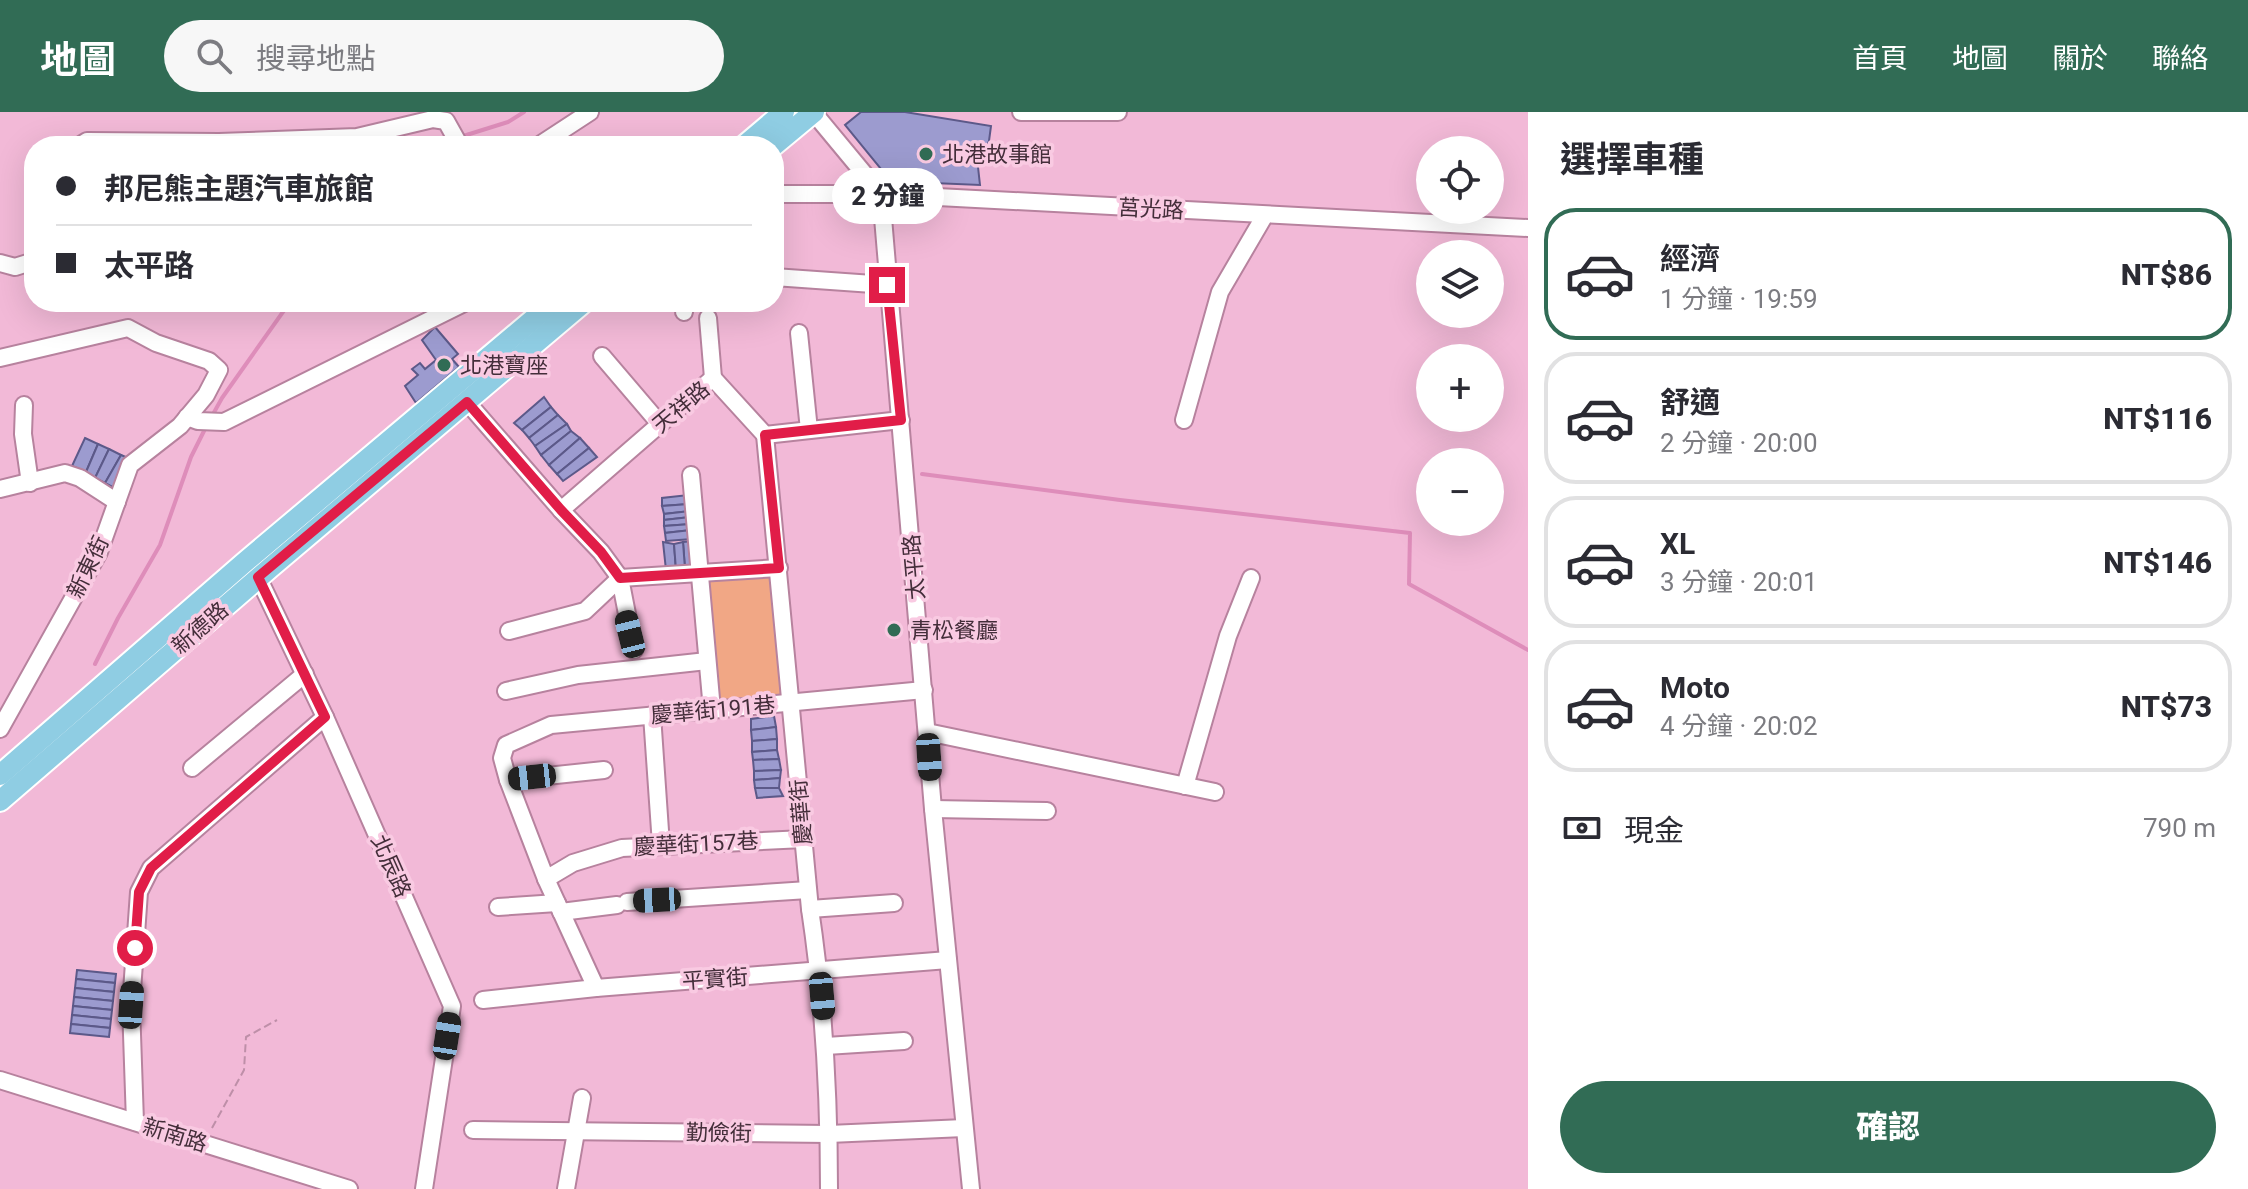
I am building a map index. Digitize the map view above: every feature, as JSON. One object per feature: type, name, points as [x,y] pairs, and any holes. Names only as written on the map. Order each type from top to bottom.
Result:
[{"type":"main road","points":[[756,136],[784,112]]},
{"type":"main road","points":[[784,137],[813,112]]},
{"type":"main road","name":"新德路","points":[[0,801],[252,570],[543,312]]},
{"type":"main road","name":"新德路","points":[[0,775],[252,570],[467,402],[572,312]]},
{"type":"street","points":[[553,136],[590,112]]},
{"type":"street","points":[[813,112],[881,194]]},
{"type":"street","points":[[1021,112],[1118,112]]},
{"type":"street","points":[[361,136],[433,119],[446,121],[454,136]]},
{"type":"street","name":"莒光路","points":[[784,194],[881,194],[1528,228]]},
{"type":"street","name":"太平路","points":[[881,194],[933,809],[971,1189]]},
{"type":"street","points":[[1184,420],[1220,292],[1265,215]]},
{"type":"street","points":[[0,263],[15,267],[24,264]]},
{"type":"street","points":[[784,278],[887,285]]},
{"type":"street","points":[[187,417],[198,421],[224,422],[446,312]]},
{"type":"street","points":[[708,318],[713,378]]},
{"type":"street","name":"新東街","points":[[0,358],[128,328],[156,343],[209,361],[219,370],[206,395],[187,417],[130,465],[99,552],[0,729]]},
{"type":"street","points":[[799,333],[809,430]]},
{"type":"street","points":[[602,356],[660,424]]},
{"type":"street","name":"天祥路","points":[[561,510],[713,378],[765,435]]},
{"type":"street","points":[[467,402],[601,552],[620,578],[634,650]]},
{"type":"street","points":[[24,405],[23,434],[30,483]]},
{"type":"street","points":[[765,435],[901,420]]},
{"type":"street","name":"慶華街","points":[[765,435],[808,890],[820,971],[826,1046],[829,1189]]},
{"type":"street","points":[[0,489],[65,473],[80,478],[117,502]]},
{"type":"street","points":[[691,475],[712,710]]},
{"type":"street","points":[[509,631],[585,611],[620,578],[779,568]]},
{"type":"street","name":"北辰路","points":[[252,570],[325,717],[452,1006],[424,1189]]},
{"type":"street","points":[[1185,786],[1228,636],[1251,578]]},
{"type":"street","points":[[506,691],[578,675],[707,661]]},
{"type":"street","points":[[192,768],[305,674]]},
{"type":"street","name":"慶華街191巷","points":[[508,780],[502,758],[506,745],[551,725],[924,690]]},
{"type":"street","points":[[652,715],[661,845]]},
{"type":"street","points":[[135,1122],[131,1005],[139,892],[151,868],[325,717]]},
{"type":"street","points":[[927,732],[1215,792]]},
{"type":"street","points":[[596,988],[546,879],[508,780],[604,770]]},
{"type":"street","points":[[933,809],[1047,811]]},
{"type":"street","name":"慶華街157巷","points":[[546,879],[573,863],[622,848],[804,839]]},
{"type":"street","points":[[498,907],[559,908],[808,890]]},
{"type":"street","points":[[810,909],[894,903]]},
{"type":"street","name":"平實街","points":[[483,1000],[948,960]]},
{"type":"street","points":[[826,1046],[904,1041]]},
{"type":"street","name":"新南路","points":[[0,1080],[349,1189]]},
{"type":"street","points":[[566,1189],[582,1098]]},
{"type":"street","name":"勤儉街","points":[[473,1130],[829,1134],[964,1128]]},
{"type":"path","points":[[204,1144],[244,1070],[246,1037],[277,1020]]},
{"type":"shaded area","points":[[779,568],[792,703],[712,710],[698,575]]},
{"type":"building","name":"北港故事館","points":[[861,112],[905,112],[991,126],[989,141],[978,167],[980,185],[909,182],[885,174],[845,125]]},
{"type":"building","name":"北港寶座","points":[[435,327],[458,354],[452,359],[459,367],[416,403],[405,386],[418,375],[412,369],[420,363],[425,369],[436,360],[422,340]]},
{"type":"building","points":[[544,397],[551,407],[522,430],[514,423]]},
{"type":"building","points":[[551,407],[558,415],[529,438],[522,430]]},
{"type":"building","points":[[558,415],[567,424],[535,446],[529,438]]},
{"type":"building","points":[[567,424],[571,431],[541,455],[535,446]]},
{"type":"building","points":[[571,431],[580,438],[549,465],[541,455]]},
{"type":"building","points":[[85,438],[98,444],[86,472],[72,466]]},
{"type":"building","points":[[580,438],[589,448],[557,474],[549,465]]},
{"type":"building","points":[[98,444],[109,449],[95,478],[86,472]]},
{"type":"building","points":[[589,448],[597,457],[563,481],[557,474]]},
{"type":"building","points":[[109,449],[121,455],[105,483],[95,478]]},
{"type":"building","points":[[121,455],[133,460],[118,490],[105,483]]},
{"type":"building","points":[[688,495],[689,504],[662,506],[662,498]]},
{"type":"building","points":[[689,504],[690,511],[664,514],[662,506]]},
{"type":"building","points":[[690,511],[690,517],[664,520],[664,514]]},
{"type":"building","points":[[690,517],[691,524],[664,526],[664,520]]},
{"type":"building","points":[[691,524],[691,530],[665,533],[664,526]]},
{"type":"building","points":[[691,530],[692,539],[666,541],[665,533]]},
{"type":"building","points":[[693,541],[696,568],[685,569],[683,542]]},
{"type":"building","points":[[663,542],[674,544],[676,570],[666,570]]},
{"type":"building","points":[[683,542],[685,569],[676,570],[674,544]]},
{"type":"building","points":[[774,716],[776,727],[751,730],[751,719]]},
{"type":"building","points":[[776,727],[777,739],[752,741],[751,730]]},
{"type":"building","points":[[777,739],[777,750],[752,752],[752,741]]},
{"type":"building","points":[[777,750],[779,759],[753,760],[752,752]]},
{"type":"building","points":[[779,759],[781,770],[754,771],[753,760]]},
{"type":"building","points":[[781,770],[780,778],[754,780],[754,771]]},
{"type":"building","points":[[780,778],[779,788],[755,788],[754,780]]},
{"type":"building","points":[[755,788],[779,788],[783,796],[757,798]]},
{"type":"building","points":[[77,970],[116,974],[115,983],[76,979]]},
{"type":"building","points":[[76,979],[115,983],[114,992],[75,988]]},
{"type":"building","points":[[75,988],[114,992],[113,1001],[74,997]]},
{"type":"building","points":[[74,997],[113,1001],[112,1010],[73,1006]]},
{"type":"building","points":[[73,1006],[112,1010],[111,1019],[72,1015]]},
{"type":"building","points":[[72,1015],[111,1019],[110,1028],[71,1024]]},
{"type":"building","points":[[71,1024],[110,1028],[109,1037],[70,1033]]},
{"type":"waterway","points":[[463,136],[508,122],[524,112]]},
{"type":"waterway","points":[[212,416],[283,312]]},
{"type":"waterway","points":[[95,664],[160,545],[191,457],[206,427]]},
{"type":"waterway","points":[[922,474],[1410,533],[1409,584],[1528,650]]},
{"type":"place","name":"北港故事館","points":[[926,154]]},
{"type":"place","name":"北港寶座","points":[[444,365]]},
{"type":"place","name":"青松餐廳","points":[[894,630]]},
{"type":"route","points":[[135,948],[139,892],[151,868],[325,717],[258,577],[467,402],[601,552],[620,578],[779,568],[765,435],[901,420],[887,285]]}]
